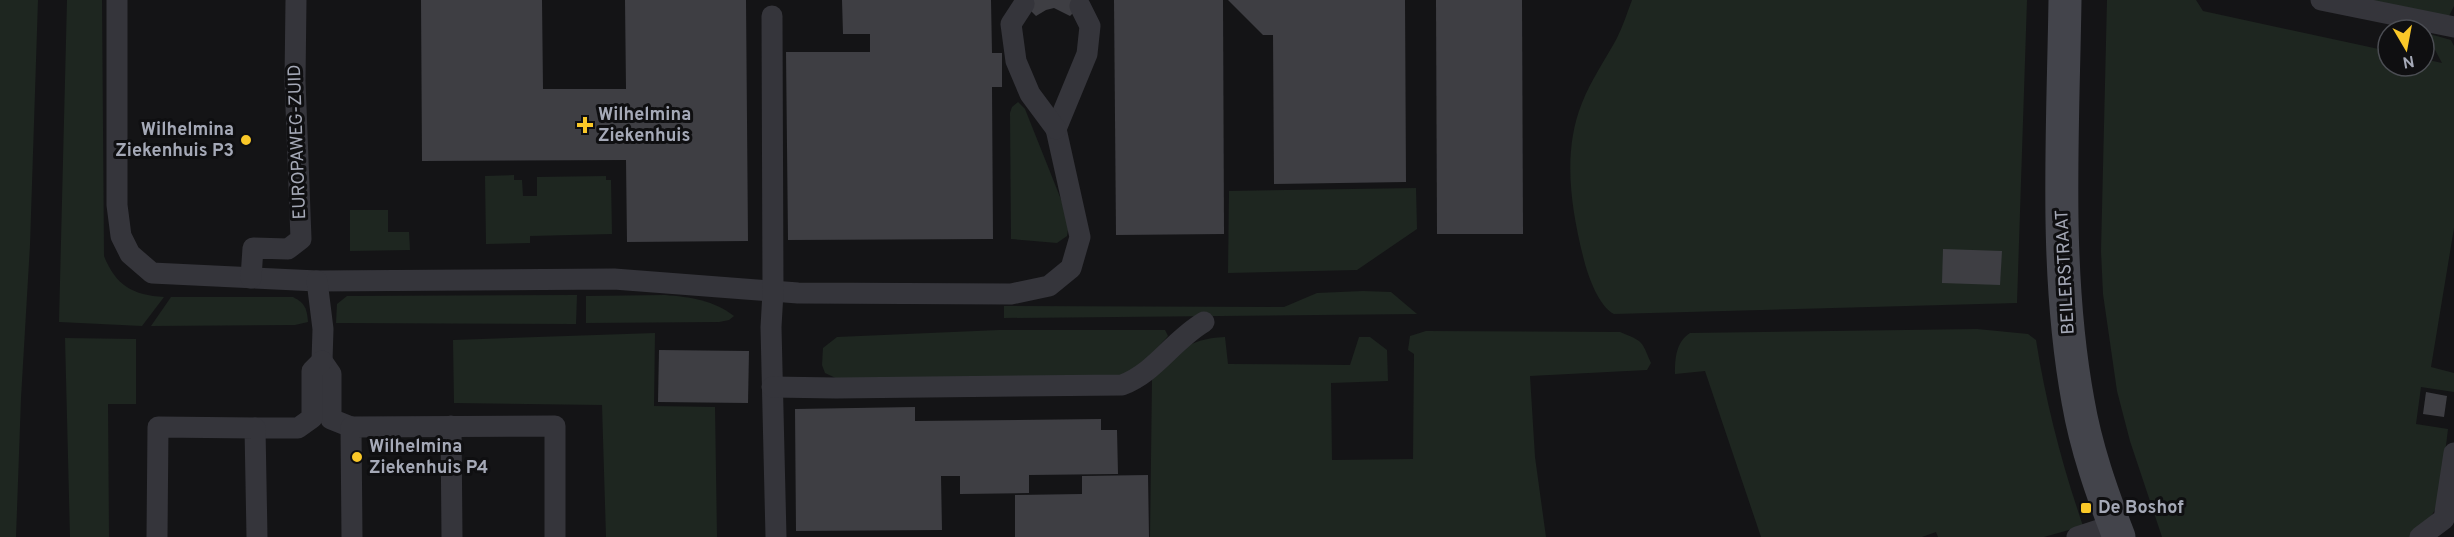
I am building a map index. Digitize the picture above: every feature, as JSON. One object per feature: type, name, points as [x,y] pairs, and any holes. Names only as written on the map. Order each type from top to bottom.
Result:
[{"type":"street","name":"BEILERSTRAAT","points":[[2065,0],[2062,216],[2068,319],[2078,403],[2092,459],[2116,531]]},
{"type":"lane","points":[[117,0],[117,205],[121,236],[130,254],[152,273],[317,281],[614,279],[773,292],[1011,294],[1048,286],[1071,268],[1080,237],[1056,129],[1030,94],[1016,61],[1011,24],[1024,4]]},
{"type":"lane","name":"EUROPAWEG-ZUID","points":[[251,278],[253,248],[288,249],[301,239],[295,81],[296,0]]},
{"type":"lane","points":[[2321,0],[2454,27]]},
{"type":"lane","points":[[1056,129],[1087,54],[1090,26],[1080,6]]},
{"type":"lane","points":[[772,16],[773,292],[771,327],[776,537]]},
{"type":"lane","points":[[317,281],[323,329],[322,361],[332,374],[331,419],[351,427],[555,426],[555,537]]},
{"type":"lane","points":[[772,387],[1122,386],[1144,374],[1185,333],[1204,322]]},
{"type":"lane","points":[[157,537],[158,427],[298,428],[312,418],[312,371],[322,361]]},
{"type":"lane","points":[[451,426],[452,537]]},
{"type":"lane","points":[[351,427],[352,537]]},
{"type":"lane","points":[[255,428],[257,537]]},
{"type":"lane","points":[[2420,537],[2444,519],[2454,453]]},
{"type":"lane","points":[[2077,537],[2116,531]]},
{"type":"shaded area","points":[[0,0],[38,0],[30,245],[16,537],[0,537]]},
{"type":"shaded area","points":[[67,0],[102,0],[104,256],[114,275],[127,287],[143,294],[164,297],[142,326],[59,322]]},
{"type":"shaded area","points":[[1632,0],[2027,0],[2017,303],[1614,314],[1604,305],[1588,274],[1575,221],[1570,161],[1572,141],[1582,103],[1617,38]]},
{"type":"shaded area","points":[[2107,0],[2196,0],[2203,11],[2376,48],[2376,78],[2436,78],[2436,62],[2442,63],[2436,52],[2436,36],[2451,40],[2454,46],[2454,228],[2431,367],[2454,373],[2454,392],[2421,387],[2416,424],[2448,429],[2439,503],[2427,523],[2411,537],[2162,537],[2130,441],[2117,391],[2103,294],[2101,251]]},
{"type":"shaded area","points":[[2367,0],[2454,0],[2454,6],[2448,18]]},
{"type":"shaded area","points":[[1018,102],[1025,109],[1066,212],[1069,224],[1067,236],[1057,243],[1011,239],[1010,113],[1012,107]]},
{"type":"shaded area","points":[[514,175],[514,180],[522,180],[523,196],[537,196],[537,177],[606,176],[606,180],[611,180],[612,234],[530,236],[530,243],[486,244],[485,176]]},
{"type":"shaded area","points":[[1416,188],[1417,229],[1357,270],[1228,273],[1229,191]]},
{"type":"shaded area","points":[[350,210],[388,210],[388,232],[409,232],[410,250],[350,251]]},
{"type":"shaded area","points":[[1391,292],[1417,314],[1004,318],[1004,306],[1284,307],[1317,293]]},
{"type":"shaded area","points":[[577,295],[576,324],[336,323],[337,304],[347,296]]},
{"type":"shaded area","points":[[665,295],[701,300],[718,306],[734,316],[729,320],[719,322],[586,323],[586,296]]},
{"type":"shaded area","points":[[171,297],[293,297],[305,307],[308,322],[295,325],[151,326]]},
{"type":"shaded area","points":[[1977,329],[2028,334],[2036,340],[2055,434],[2083,526],[2044,537],[1938,537],[1936,532],[1922,537],[1761,537],[1705,371],[1675,374],[1679,346],[1690,333]]},
{"type":"shaded area","points":[[999,330],[1165,330],[1168,336],[1142,365],[1124,376],[842,381],[825,373],[822,365],[823,348],[837,337]]},
{"type":"shaded area","points":[[1426,331],[1620,332],[1638,340],[1643,346],[1651,363],[1647,370],[1530,376],[1535,457],[1546,537],[1150,537],[1152,380],[1183,349],[1200,341],[1225,337],[1228,364],[1350,365],[1359,337],[1370,337],[1387,350],[1388,381],[1331,383],[1332,460],[1413,459],[1414,354],[1408,350],[1410,336]]},
{"type":"shaded area","points":[[655,333],[654,406],[715,407],[717,537],[606,537],[602,405],[454,403],[453,340]]},
{"type":"shaded area","points":[[65,338],[136,339],[136,404],[108,404],[109,537],[70,537]]},
{"type":"building","name":"Wilhelmina Ziekenhuis","points":[[421,0],[542,0],[543,89],[626,89],[625,0],[746,0],[748,241],[627,242],[626,160],[422,161]]},
{"type":"building","points":[[842,0],[991,0],[992,53],[1002,53],[1002,87],[992,87],[993,239],[788,240],[786,52],[870,52],[870,34],[843,34]]},
{"type":"building","points":[[1020,0],[1086,0],[1070,16],[1054,8],[1036,16]]},
{"type":"building","points":[[1114,0],[1223,0],[1224,234],[1116,235]]},
{"type":"building","points":[[1228,0],[1405,0],[1406,182],[1274,184],[1273,35],[1263,35]]},
{"type":"building","points":[[1436,0],[1522,0],[1523,234],[1437,234]]},
{"type":"building","points":[[1943,249],[2002,251],[2000,285],[1942,283]]},
{"type":"building","points":[[659,350],[749,351],[748,403],[658,402]]},
{"type":"building","points":[[2426,392],[2447,396],[2444,417],[2423,414]]},
{"type":"building","points":[[915,407],[915,421],[1101,419],[1101,430],[1117,430],[1118,474],[1029,475],[1029,493],[960,494],[960,476],[941,476],[942,530],[796,531],[795,409]]},
{"type":"building","points":[[1148,475],[1149,537],[1015,537],[1015,495],[1082,494],[1082,476]]},
{"type":"place","name":"Wilhelmina Ziekenhuis","points":[[585,125]]},
{"type":"place","name":"Wilhelmina Ziekenhuis P3","points":[[246,140]]},
{"type":"place","name":"Wilhelmina Ziekenhuis P4","points":[[357,457]]},
{"type":"place","name":"De Boshof","points":[[2086,508]]}]
